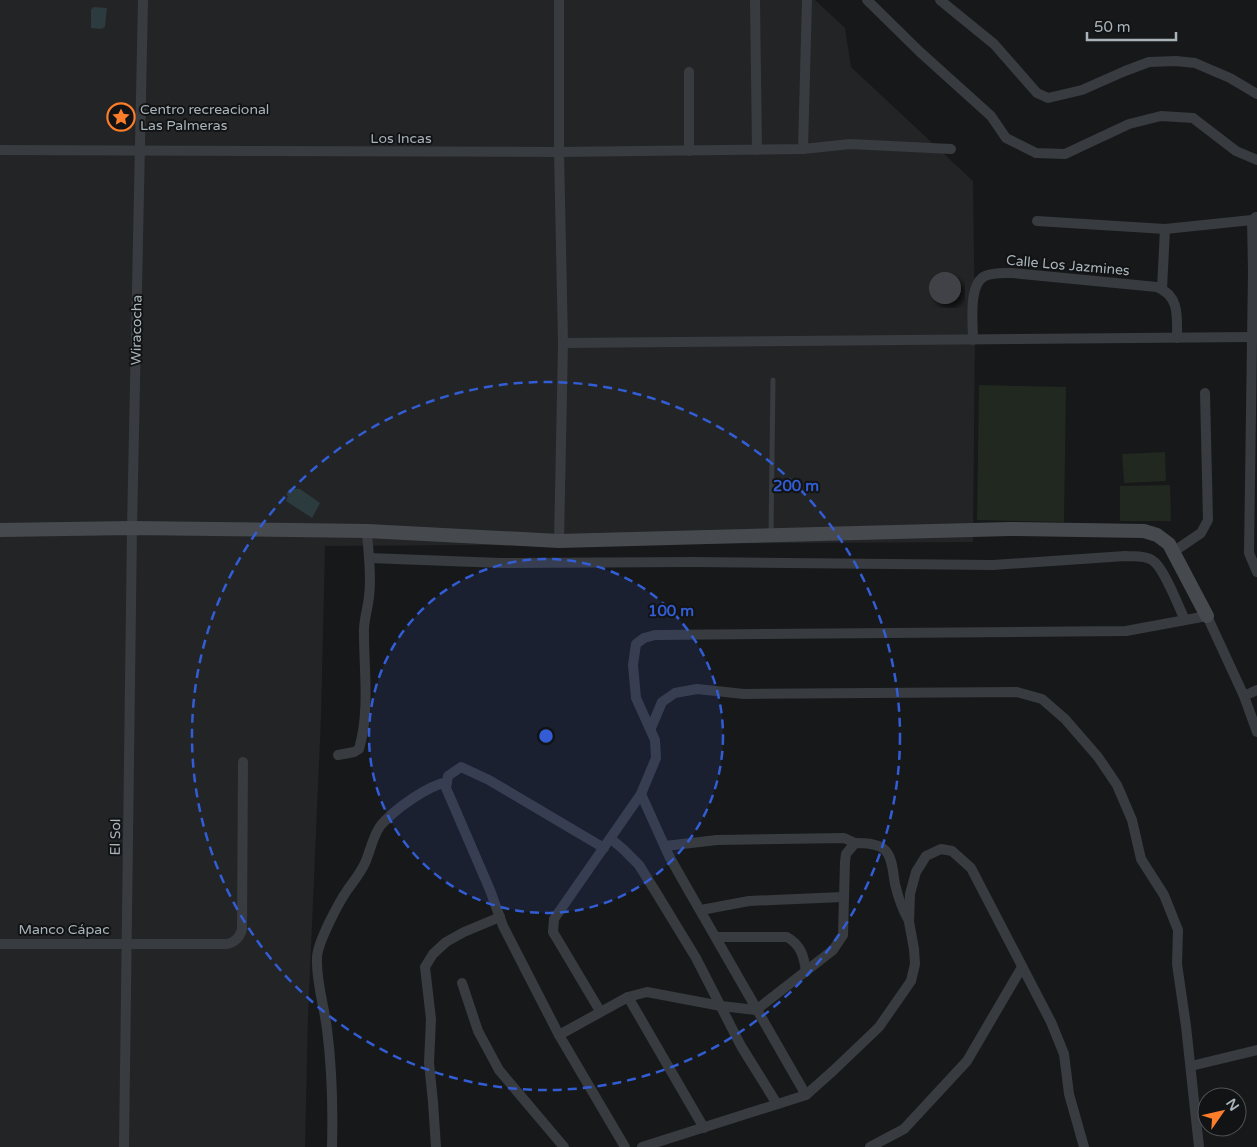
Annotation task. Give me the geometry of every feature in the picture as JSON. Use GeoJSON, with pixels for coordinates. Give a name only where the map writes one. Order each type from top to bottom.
{"type":"FeatureCollection","features":[{"type":"Feature","properties":{"kind":"street","name":"Wiracocha"},"geometry":{"type":"LineString","coordinates":[[132,528],[143,0]]}},
{"type":"Feature","properties":{"kind":"street"},"geometry":{"type":"LineString","coordinates":[[559,0],[558,152],[564,343],[559,541]]}},
{"type":"Feature","properties":{"kind":"street"},"geometry":{"type":"LineString","coordinates":[[755,0],[757,150]]}},
{"type":"Feature","properties":{"kind":"street"},"geometry":{"type":"LineString","coordinates":[[803,149],[808,0]]}},
{"type":"Feature","properties":{"kind":"street"},"geometry":{"type":"LineString","coordinates":[[867,0],[920,52],[991,116],[1006,138],[1036,153],[1065,154],[1129,124],[1161,116],[1193,118],[1236,151],[1257,160]]}},
{"type":"Feature","properties":{"kind":"street"},"geometry":{"type":"LineString","coordinates":[[940,0],[994,44],[1036,93],[1048,98],[1082,90],[1149,62],[1176,61],[1196,63],[1230,78],[1257,94]]}},
{"type":"Feature","properties":{"kind":"street"},"geometry":{"type":"LineString","coordinates":[[689,72],[689,151]]}},
{"type":"Feature","properties":{"kind":"street","name":"Los Incas"},"geometry":{"type":"LineString","coordinates":[[0,150],[558,152],[803,149],[850,144],[951,149]]}},
{"type":"Feature","properties":{"kind":"street"},"geometry":{"type":"LineString","coordinates":[[1037,221],[1165,229],[1254,218],[1249,553],[1257,572]]}},
{"type":"Feature","properties":{"kind":"street"},"geometry":{"type":"LineString","coordinates":[[1165,229],[1162,289],[1170,295],[1177,308],[1177,338]]}},
{"type":"Feature","properties":{"kind":"street","name":"Calle Los Jazmines"},"geometry":{"type":"LineString","coordinates":[[973,340],[974,295],[977,284],[984,277],[996,273],[1012,272],[1162,289]]}},
{"type":"Feature","properties":{"kind":"street"},"geometry":{"type":"LineString","coordinates":[[564,343],[1252,337]]}},
{"type":"Feature","properties":{"kind":"street"},"geometry":{"type":"LineString","coordinates":[[1173,552],[1201,533],[1208,520],[1205,393]]}},
{"type":"Feature","properties":{"kind":"street"},"geometry":{"type":"LineString","coordinates":[[0,530],[132,528],[367,531],[559,541],[1010,529],[1144,531],[1157,535],[1169,544],[1207,616],[1244,696],[1257,732]]}},
{"type":"Feature","properties":{"kind":"street","name":"El Sol"},"geometry":{"type":"LineString","coordinates":[[124,1147],[132,528]]}},
{"type":"Feature","properties":{"kind":"street"},"geometry":{"type":"LineString","coordinates":[[338,755],[354,752],[359,749],[363,736],[366,710],[363,633],[369,595],[367,531]]}},
{"type":"Feature","properties":{"kind":"street"},"geometry":{"type":"LineString","coordinates":[[369,558],[501,562],[993,565],[1125,556],[1145,557],[1160,567],[1185,620]]}},
{"type":"Feature","properties":{"kind":"street"},"geometry":{"type":"LineString","coordinates":[[600,1011],[553,932],[554,919],[641,794],[656,758],[655,740],[651,728],[636,698],[633,664],[636,644],[644,638],[655,635],[1126,631],[1207,616]]}},
{"type":"Feature","properties":{"kind":"street"},"geometry":{"type":"LineString","coordinates":[[651,728],[662,702],[675,693],[697,689],[744,694],[1017,692],[1042,699],[1065,719],[1098,757],[1117,786],[1132,820],[1141,859],[1164,895],[1178,930],[1177,964],[1191,1066],[1199,1147]]}},
{"type":"Feature","properties":{"kind":"street"},"geometry":{"type":"LineString","coordinates":[[1244,696],[1257,690]]}},
{"type":"Feature","properties":{"kind":"street","name":"Manco Cápac"},"geometry":{"type":"LineString","coordinates":[[0,944],[227,944],[234,942],[239,937],[242,929],[243,762]]}},
{"type":"Feature","properties":{"kind":"street"},"geometry":{"type":"LineString","coordinates":[[604,848],[490,780],[461,767],[448,776],[446,788],[500,917],[559,1035],[625,1147]]}},
{"type":"Feature","properties":{"kind":"street"},"geometry":{"type":"LineString","coordinates":[[332,1147],[333,1120],[327,1029],[318,979],[317,956],[320,942],[346,891],[364,865],[380,826],[397,810],[424,792],[437,784],[447,782]]}},
{"type":"Feature","properties":{"kind":"street"},"geometry":{"type":"LineString","coordinates":[[641,794],[664,846],[806,1095]]}},
{"type":"Feature","properties":{"kind":"street"},"geometry":{"type":"LineString","coordinates":[[664,846],[717,840],[844,838],[855,843],[878,846],[885,851],[890,859],[902,908],[909,922]]}},
{"type":"Feature","properties":{"kind":"street"},"geometry":{"type":"LineString","coordinates":[[610,839],[623,849],[639,866],[696,958],[741,1046],[777,1104]]}},
{"type":"Feature","properties":{"kind":"street"},"geometry":{"type":"LineString","coordinates":[[559,1035],[628,997],[647,992],[721,1006],[756,1010],[833,950],[843,935],[846,854],[855,843]]}},
{"type":"Feature","properties":{"kind":"street"},"geometry":{"type":"LineString","coordinates":[[642,1147],[806,1095],[879,1027],[911,981],[915,964],[909,922],[910,894],[916,872],[926,856],[941,849],[952,851],[971,868],[1051,1022],[1064,1054],[1069,1094],[1084,1147]]}},
{"type":"Feature","properties":{"kind":"street"},"geometry":{"type":"LineString","coordinates":[[701,910],[749,902],[844,897]]}},
{"type":"Feature","properties":{"kind":"street"},"geometry":{"type":"LineString","coordinates":[[436,1147],[434,1102],[429,1063],[431,1019],[425,967],[433,954],[446,942],[464,932],[500,917]]}},
{"type":"Feature","properties":{"kind":"street"},"geometry":{"type":"LineString","coordinates":[[716,937],[787,937],[796,942],[804,956],[806,972]]}},
{"type":"Feature","properties":{"kind":"street"},"geometry":{"type":"LineString","coordinates":[[870,1147],[904,1130],[967,1061],[1022,967]]}},
{"type":"Feature","properties":{"kind":"street"},"geometry":{"type":"LineString","coordinates":[[462,983],[478,1031],[500,1070],[564,1147]]}},
{"type":"Feature","properties":{"kind":"street"},"geometry":{"type":"LineString","coordinates":[[628,997],[704,1128]]}},
{"type":"Feature","properties":{"kind":"street"},"geometry":{"type":"LineString","coordinates":[[1191,1066],[1257,1050]]}},
{"type":"Feature","properties":{"kind":"lane"},"geometry":{"type":"LineString","coordinates":[[771,535],[773,380]]}},
{"type":"Feature","properties":{"kind":"shaded area"},"geometry":{"type":"Polygon","coordinates":[[[0,0],[815,0],[845,28],[851,67],[973,181],[975,330],[973,542],[325,546],[321,717],[308,1017],[305,1147],[0,1147],[0,0]]]}},
{"type":"Feature","properties":{"kind":"shaded area"},"geometry":{"type":"Polygon","coordinates":[[[93,7],[107,8],[105,27],[101,29],[91,28],[91,10],[93,7]]]}},
{"type":"Feature","properties":{"kind":"shaded area"},"geometry":{"type":"Polygon","coordinates":[[[979,385],[1066,387],[1064,522],[977,520],[979,385]]]}},
{"type":"Feature","properties":{"kind":"shaded area"},"geometry":{"type":"Polygon","coordinates":[[[1165,452],[1166,481],[1124,483],[1122,454],[1165,452]]]}},
{"type":"Feature","properties":{"kind":"shaded area"},"geometry":{"type":"Polygon","coordinates":[[[1170,485],[1171,521],[1120,521],[1120,486],[1170,485]]]}},
{"type":"Feature","properties":{"kind":"shaded area"},"geometry":{"type":"Polygon","coordinates":[[[289,489],[300,489],[320,503],[312,518],[286,501],[289,489]]]}},
{"type":"Feature","properties":{"kind":"building"},"geometry":{"type":"Polygon","coordinates":[[[945,272],[951,273],[956,277],[960,282],[960,294],[956,299],[951,303],[945,304],[939,303],[934,299],[930,294],[929,288],[930,282],[934,277],[939,273],[945,272]]]}},
{"type":"Feature","properties":{"kind":"place","name":"Centro recreacional Las Palmeras"},"geometry":{"type":"Point","coordinates":[121,117]}}]}
